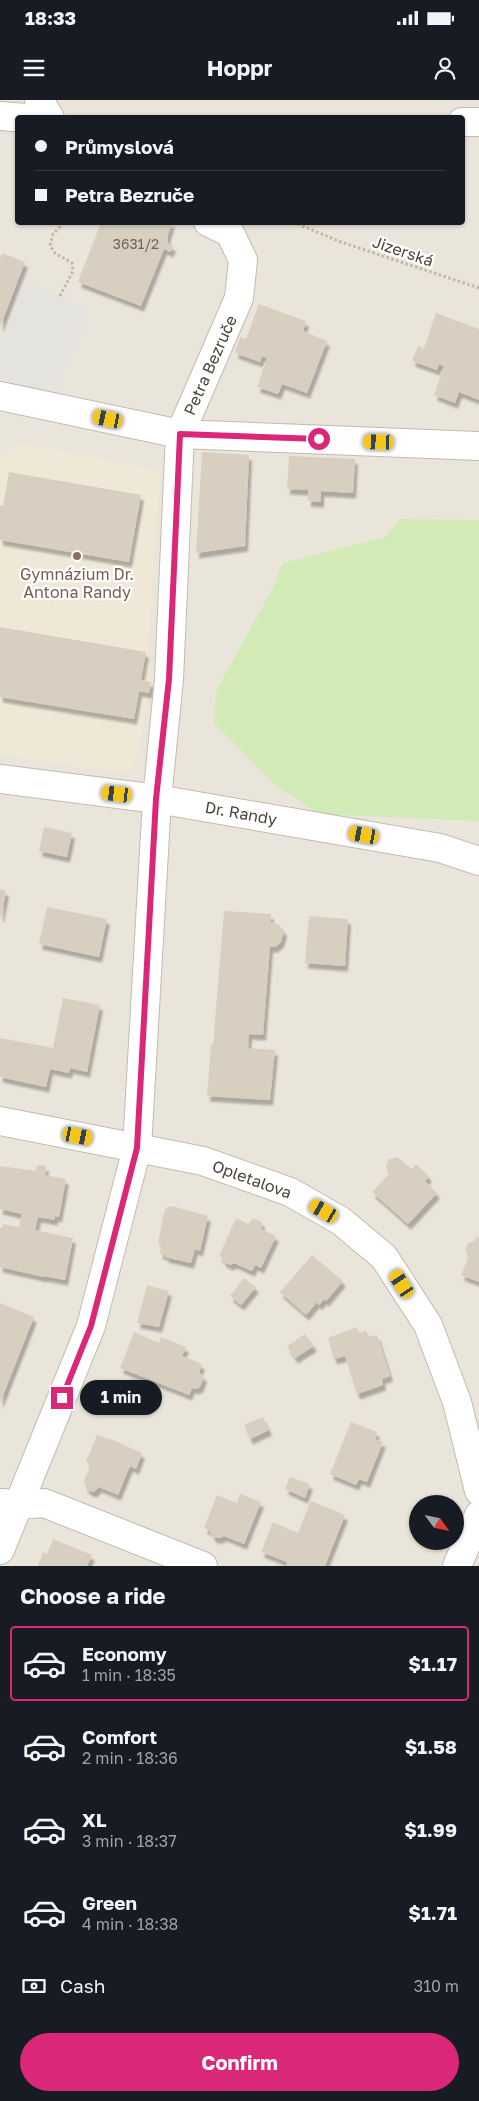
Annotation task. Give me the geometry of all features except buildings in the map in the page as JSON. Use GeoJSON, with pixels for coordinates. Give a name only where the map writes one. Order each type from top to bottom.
{"type":"FeatureCollection","features":[{"type":"Feature","properties":{"kind":"street"},"geometry":{"type":"LineString","coordinates":[[39,100],[48,115]]}},
{"type":"Feature","properties":{"kind":"street"},"geometry":{"type":"LineString","coordinates":[[0,116],[15,117]]}},
{"type":"Feature","properties":{"kind":"street"},"geometry":{"type":"LineString","coordinates":[[465,122],[479,122]]}},
{"type":"Feature","properties":{"kind":"street","name":"Petra Bezruče"},"geometry":{"type":"LineString","coordinates":[[0,1550],[9,1504],[91,1326],[137,1148],[156,799],[169,679],[180,434],[239,298],[244,260],[230,233],[214,225]]}},
{"type":"Feature","properties":{"kind":"street"},"geometry":{"type":"LineString","coordinates":[[13,394],[180,434],[479,446]]}},
{"type":"Feature","properties":{"kind":"street","name":"Dr. Randy"},"geometry":{"type":"LineString","coordinates":[[0,779],[156,799],[440,848],[479,861]]}},
{"type":"Feature","properties":{"kind":"street","name":"Opletalova"},"geometry":{"type":"LineString","coordinates":[[0,1121],[203,1161],[290,1192],[342,1221],[384,1257],[428,1325],[458,1402],[479,1491]]}},
{"type":"Feature","properties":{"kind":"street"},"geometry":{"type":"LineString","coordinates":[[9,1504],[44,1502],[203,1566]]}},
{"type":"Feature","properties":{"kind":"street"},"geometry":{"type":"LineString","coordinates":[[458,1566],[479,1515]]}},
{"type":"Feature","properties":{"kind":"path"},"geometry":{"type":"LineString","coordinates":[[60,296],[73,271],[72,263],[55,253],[50,246],[53,234],[62,225]]}},
{"type":"Feature","properties":{"kind":"path","name":"Jizerská"},"geometry":{"type":"LineString","coordinates":[[300,225],[341,242],[479,288]]}},
{"type":"Feature","properties":{"kind":"shaded area"},"geometry":{"type":"Polygon","coordinates":[[[0,100],[479,100],[479,1566],[0,1566],[0,100]]]}},
{"type":"Feature","properties":{"kind":"shaded area"},"geometry":{"type":"Polygon","coordinates":[[[26,281],[90,310],[55,396],[0,378],[0,344],[26,281]]]}},
{"type":"Feature","properties":{"kind":"shaded area","name":"Gymnázium Dr. Antona Randy"},"geometry":{"type":"Polygon","coordinates":[[[19,443],[160,471],[148,642],[152,681],[134,764],[130,770],[119,773],[0,754],[0,459],[19,443]]]}},
{"type":"Feature","properties":{"kind":"green space"},"geometry":{"type":"Polygon","coordinates":[[[400,519],[479,520],[479,821],[320,814],[278,787],[214,724],[216,691],[273,588],[283,563],[385,537],[400,519]]]}},
{"type":"Feature","properties":{"kind":"place","name":"Gymnázium Dr. Antona Randy"},"geometry":{"type":"Point","coordinates":[77,556]}},
{"type":"Feature","properties":{"kind":"route"},"geometry":{"type":"LineString","coordinates":[[62,1398],[91,1326],[137,1148],[156,799],[169,679],[180,434],[319,439]]}}]}
